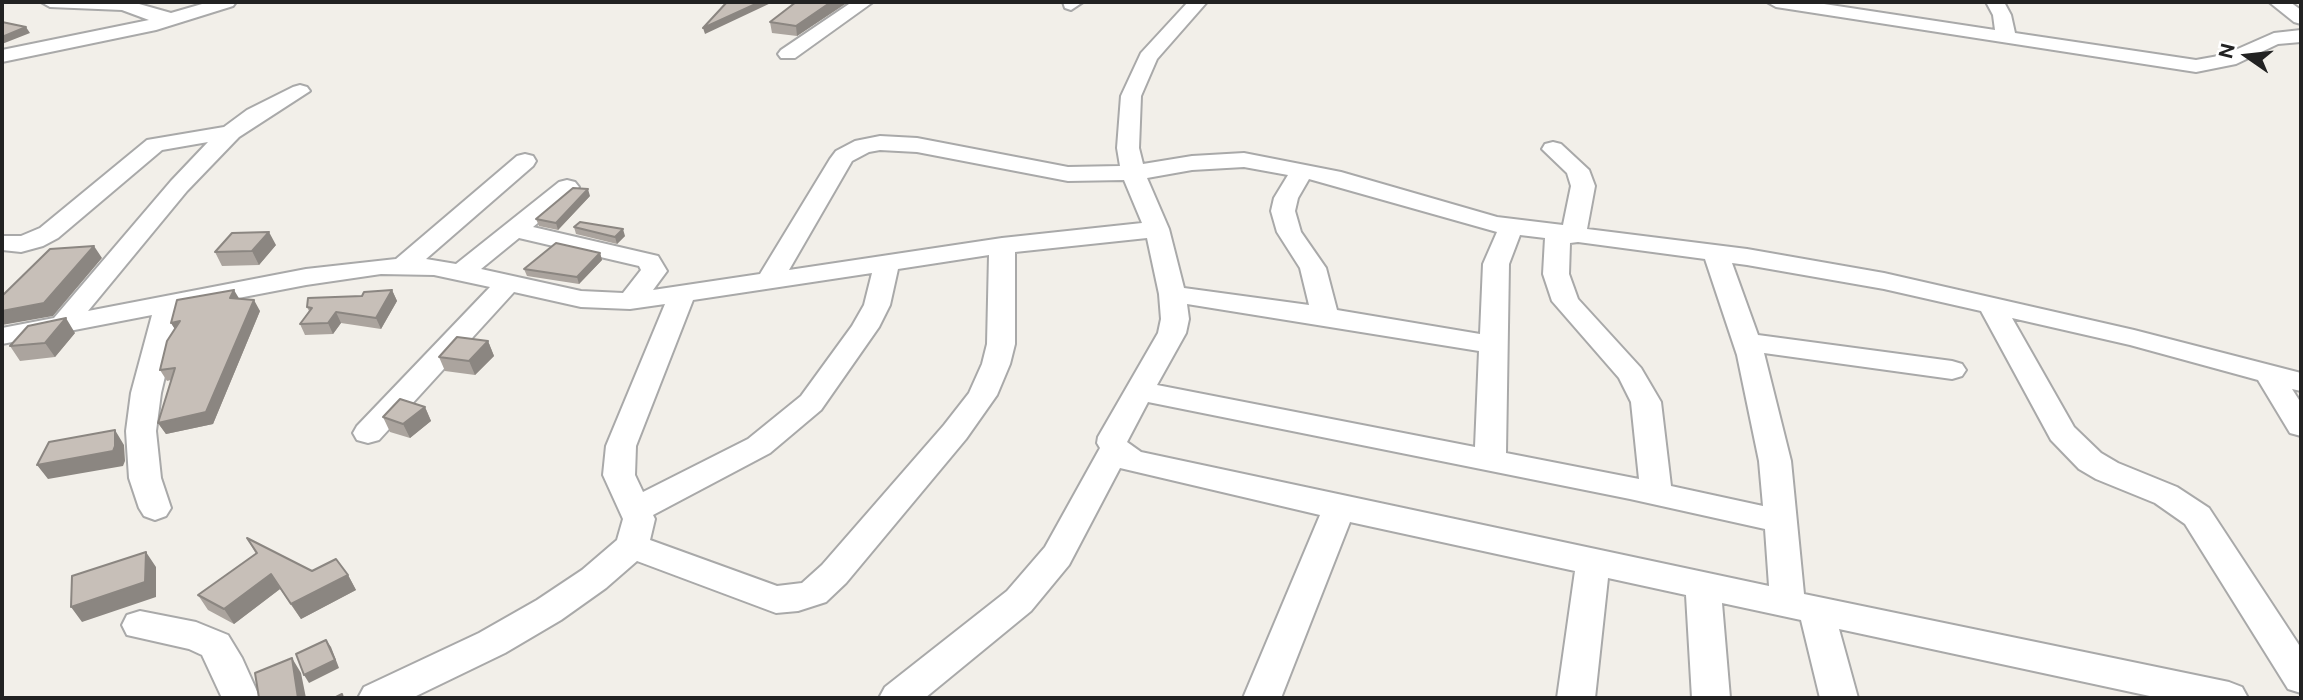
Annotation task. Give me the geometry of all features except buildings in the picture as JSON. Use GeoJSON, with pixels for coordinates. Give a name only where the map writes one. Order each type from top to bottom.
{"type":"FeatureCollection","features":[{"type":"Feature","properties":{"kind":"street"},"geometry":{"type":"LineString","coordinates":[[50,2],[124,5],[155,16],[174,19]]}},
{"type":"Feature","properties":{"kind":"street"},"geometry":{"type":"LineString","coordinates":[[2,56],[174,19],[227,2]]}},
{"type":"Feature","properties":{"kind":"street"},"geometry":{"type":"LineString","coordinates":[[788,54],[864,2]]}},
{"type":"Feature","properties":{"kind":"street"},"geometry":{"type":"LineString","coordinates":[[898,698],[1020,601],[1042,576],[1057,556],[1115,449],[1113,437],[1172,333],[1175,319],[1172,294],[1157,229],[1133,173],[1128,148],[1128,120],[1131,96],[1139,75],[1167,35],[1198,2]]}},
{"type":"Feature","properties":{"kind":"street"},"geometry":{"type":"LineString","coordinates":[[1776,2],[2196,66],[2229,60],[2274,39],[2301,36]]}},
{"type":"Feature","properties":{"kind":"street"},"geometry":{"type":"LineString","coordinates":[[1995,2],[2002,15],[2006,37]]}},
{"type":"Feature","properties":{"kind":"street"},"geometry":{"type":"LineString","coordinates":[[2278,2],[2301,18]]}},
{"type":"Feature","properties":{"kind":"street"},"geometry":{"type":"LineString","coordinates":[[63,324],[179,186],[231,132],[255,115],[300,91]]}},
{"type":"Feature","properties":{"kind":"street"},"geometry":{"type":"LineString","coordinates":[[2,243],[21,244],[49,233],[155,145],[231,132]]}},
{"type":"Feature","properties":{"kind":"street"},"geometry":{"type":"LineString","coordinates":[[769,281],[838,164],[844,156],[863,146],[880,143],[917,145],[1068,173],[1133,173],[1216,161],[1244,160],[1303,170],[1472,219],[1511,227],[1716,253],[1884,281],[2134,338],[2301,383]]}},
{"type":"Feature","properties":{"kind":"street"},"geometry":{"type":"LineString","coordinates":[[1553,149],[1577,170],[1583,186],[1565,235],[1556,274],[1565,301],[1631,374],[1646,402],[1656,494]]}},
{"type":"Feature","properties":{"kind":"street"},"geometry":{"type":"LineString","coordinates":[[404,265],[525,162]]}},
{"type":"Feature","properties":{"kind":"street"},"geometry":{"type":"LineString","coordinates":[[1303,170],[1286,198],[1283,211],[1289,232],[1313,268],[1325,316]]}},
{"type":"Feature","properties":{"kind":"street"},"geometry":{"type":"LineString","coordinates":[[461,273],[567,187]]}},
{"type":"Feature","properties":{"kind":"street"},"geometry":{"type":"LineString","coordinates":[[1490,461],[1496,264],[1511,227]]}},
{"type":"Feature","properties":{"kind":"street"},"geometry":{"type":"LineString","coordinates":[[2,336],[306,277],[404,265],[461,273],[581,299],[630,301],[1002,246],[1157,229]]}},
{"type":"Feature","properties":{"kind":"street"},"geometry":{"type":"LineString","coordinates":[[514,230],[649,261],[654,271],[630,301]]}},
{"type":"Feature","properties":{"kind":"street"},"geometry":{"type":"LineString","coordinates":[[632,546],[776,600],[814,593],[928,464],[982,396],[996,364],[1001,344],[1002,246]]}},
{"type":"Feature","properties":{"kind":"street"},"geometry":{"type":"LineString","coordinates":[[1716,253],[1747,342],[1773,451],[1780,521],[1802,608],[1839,698]]}},
{"type":"Feature","properties":{"kind":"street"},"geometry":{"type":"LineString","coordinates":[[635,510],[759,446],[811,403],[877,305],[887,262]]}},
{"type":"Feature","properties":{"kind":"street"},"geometry":{"type":"LineString","coordinates":[[368,433],[508,283]]}},
{"type":"Feature","properties":{"kind":"street"},"geometry":{"type":"LineString","coordinates":[[377,698],[492,643],[594,579],[632,546],[639,519],[619,475],[621,446],[682,294]]}},
{"type":"Feature","properties":{"kind":"street"},"geometry":{"type":"LineString","coordinates":[[1172,294],[1325,316],[1495,345]]}},
{"type":"Feature","properties":{"kind":"street"},"geometry":{"type":"LineString","coordinates":[[155,508],[145,478],[141,431],[146,393],[169,303]]}},
{"type":"Feature","properties":{"kind":"street"},"geometry":{"type":"LineString","coordinates":[[1990,305],[2062,433],[2090,461],[2166,495],[2197,516],[2301,678]]}},
{"type":"Feature","properties":{"kind":"street"},"geometry":{"type":"LineString","coordinates":[[1747,342],[1952,370]]}},
{"type":"Feature","properties":{"kind":"street"},"geometry":{"type":"LineString","coordinates":[[2268,373],[2301,426]]}},
{"type":"Feature","properties":{"kind":"street"},"geometry":{"type":"LineString","coordinates":[[1139,391],[1780,521]]}},
{"type":"Feature","properties":{"kind":"street"},"geometry":{"type":"LineString","coordinates":[[1115,449],[1132,461],[1339,508],[2176,692],[2229,698]]}},
{"type":"Feature","properties":{"kind":"street"},"geometry":{"type":"LineString","coordinates":[[1262,698],[1339,508]]}},
{"type":"Feature","properties":{"kind":"street"},"geometry":{"type":"LineString","coordinates":[[1576,698],[1594,563]]}},
{"type":"Feature","properties":{"kind":"street"},"geometry":{"type":"LineString","coordinates":[[1703,586],[1711,698]]}},
{"type":"Feature","properties":{"kind":"street"},"geometry":{"type":"LineString","coordinates":[[140,625],[196,636],[215,645],[224,658],[241,698]]}}]}
